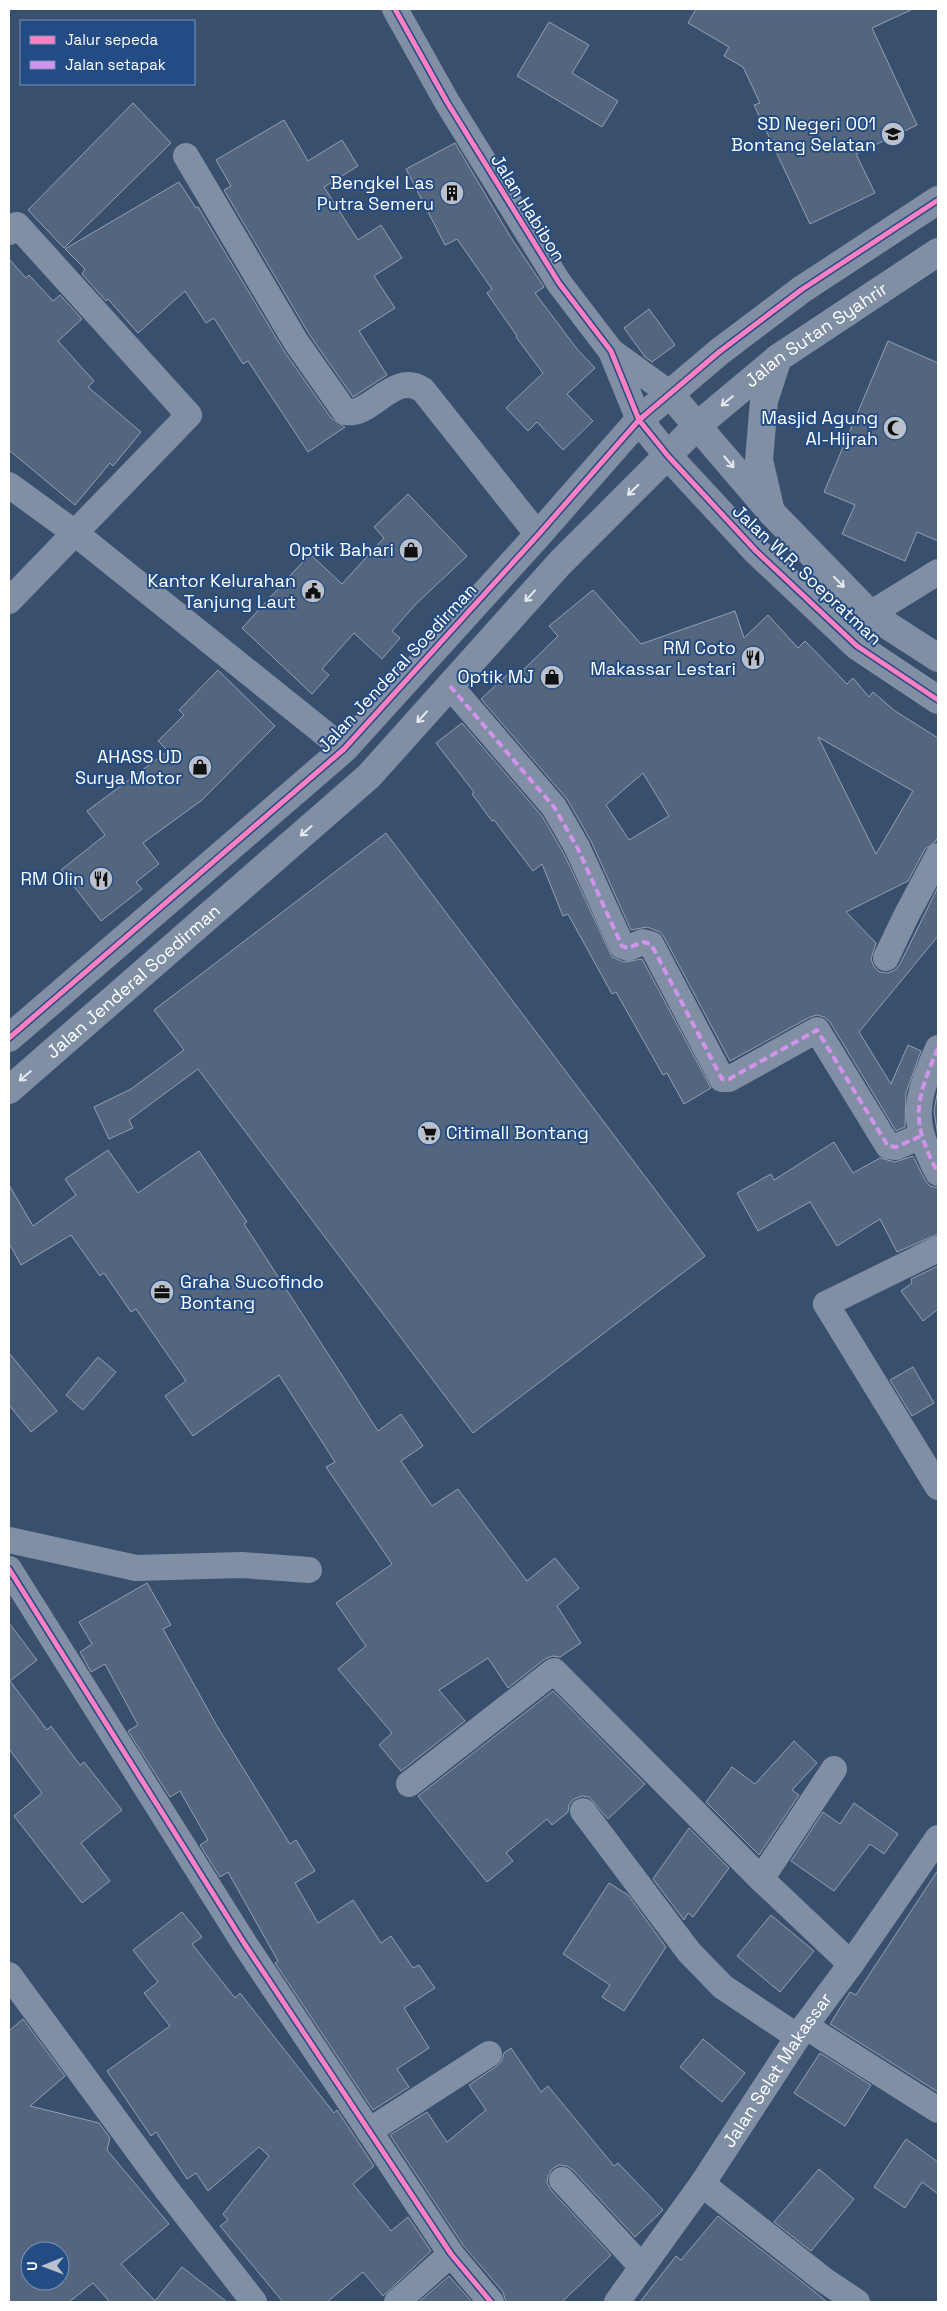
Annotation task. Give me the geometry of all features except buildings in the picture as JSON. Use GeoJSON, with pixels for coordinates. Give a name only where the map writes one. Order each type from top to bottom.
{"type":"FeatureCollection","features":[{"type":"Feature","properties":{"kind":"street","name":"Jalan Habibon"},"geometry":{"type":"LineString","coordinates":[[395,9],[447,102],[559,283],[611,351],[639,420]]}},
{"type":"Feature","properties":{"kind":"street"},"geometry":{"type":"LineString","coordinates":[[186,156],[296,342],[343,409],[346,412],[355,412],[401,386],[416,385],[423,390],[538,535]]}},
{"type":"Feature","properties":{"kind":"street"},"geometry":{"type":"LineString","coordinates":[[670,393],[801,290],[938,200]]}},
{"type":"Feature","properties":{"kind":"street"},"geometry":{"type":"LineString","coordinates":[[9,232],[17,225],[189,415],[9,601]]}},
{"type":"Feature","properties":{"kind":"street","name":"Jalan Sutan Syahrir"},"geometry":{"type":"LineString","coordinates":[[698,425],[778,358],[938,252]]}},
{"type":"Feature","properties":{"kind":"street","name":"Jalan Habibon"},"geometry":{"type":"LineString","coordinates":[[611,351],[670,393]]}},
{"type":"Feature","properties":{"kind":"street"},"geometry":{"type":"LineString","coordinates":[[771,512],[759,460],[764,401],[778,358]]}},
{"type":"Feature","properties":{"kind":"street","name":"Jalan Jenderal Soedirman"},"geometry":{"type":"LineString","coordinates":[[9,1038],[344,750],[639,420],[670,393]]}},
{"type":"Feature","properties":{"kind":"street","name":"Jalan W.R. Soepratman"},"geometry":{"type":"LineString","coordinates":[[670,393],[771,512],[870,614],[938,658]]}},
{"type":"Feature","properties":{"kind":"street","name":"Jalan W.R. Soepratman"},"geometry":{"type":"LineString","coordinates":[[639,420],[668,456],[756,551],[856,646],[938,700]]}},
{"type":"Feature","properties":{"kind":"street","name":"Jalan Jenderal Soedirman"},"geometry":{"type":"LineString","coordinates":[[9,1090],[369,776],[563,560],[698,425]]}},
{"type":"Feature","properties":{"kind":"street"},"geometry":{"type":"LineString","coordinates":[[9,485],[75,533],[344,750]]}},
{"type":"Feature","properties":{"kind":"street"},"geometry":{"type":"LineString","coordinates":[[870,614],[938,572]]}},
{"type":"Feature","properties":{"kind":"street"},"geometry":{"type":"LineString","coordinates":[[450,686],[554,807],[585,862],[622,946],[628,948],[643,942],[651,944],[722,1079],[729,1079],[816,1030],[888,1146],[896,1147],[921,1136]]}},
{"type":"Feature","properties":{"kind":"street"},"geometry":{"type":"LineString","coordinates":[[886,958],[938,856]]}},
{"type":"Feature","properties":{"kind":"street"},"geometry":{"type":"LineString","coordinates":[[936,1058],[919,1103],[921,1136],[938,1173]]}},
{"type":"Feature","properties":{"kind":"street"},"geometry":{"type":"LineString","coordinates":[[938,1249],[826,1304],[938,1487]]}},
{"type":"Feature","properties":{"kind":"street"},"geometry":{"type":"LineString","coordinates":[[9,1540],[136,1568],[242,1565],[309,1570]]}},
{"type":"Feature","properties":{"kind":"street"},"geometry":{"type":"LineString","coordinates":[[9,1569],[244,1943],[450,2254],[491,2302]]}},
{"type":"Feature","properties":{"kind":"street"},"geometry":{"type":"LineString","coordinates":[[409,1784],[554,1671],[760,1879],[851,1964]]}},
{"type":"Feature","properties":{"kind":"street"},"geometry":{"type":"LineString","coordinates":[[760,1879],[834,1769]]}},
{"type":"Feature","properties":{"kind":"street"},"geometry":{"type":"LineString","coordinates":[[583,1811],[689,1952],[723,1987],[938,2110]]}},
{"type":"Feature","properties":{"kind":"street","name":"Jalan Selat Makassar"},"geometry":{"type":"LineString","coordinates":[[617,2302],[702,2184],[801,2031],[851,1964],[938,1838]]}},
{"type":"Feature","properties":{"kind":"street"},"geometry":{"type":"LineString","coordinates":[[9,1974],[167,2190],[254,2302]]}},
{"type":"Feature","properties":{"kind":"street"},"geometry":{"type":"LineString","coordinates":[[369,2131],[490,2054]]}},
{"type":"Feature","properties":{"kind":"street"},"geometry":{"type":"LineString","coordinates":[[562,2180],[642,2267]]}},
{"type":"Feature","properties":{"kind":"street"},"geometry":{"type":"LineString","coordinates":[[702,2184],[824,2280],[857,2302]]}},
{"type":"Feature","properties":{"kind":"street"},"geometry":{"type":"LineString","coordinates":[[397,2302],[450,2254]]}},
{"type":"Feature","properties":{"kind":"marked path"},"geometry":{"type":"LineString","coordinates":[[450,686],[554,807],[577,847],[622,946],[628,948],[643,942],[651,944],[722,1079],[729,1079],[817,1030],[888,1146],[896,1147],[921,1136]]}},
{"type":"Feature","properties":{"kind":"marked path"},"geometry":{"type":"LineString","coordinates":[[938,1048],[924,1083],[919,1111],[923,1139],[938,1173]]}},
{"type":"Feature","properties":{"kind":"cycle path"},"geometry":{"type":"LineString","coordinates":[[395,9],[447,102],[559,283],[611,351],[639,420],[668,456],[756,551],[857,646],[938,700]]}},
{"type":"Feature","properties":{"kind":"cycle path"},"geometry":{"type":"LineString","coordinates":[[9,1038],[344,749],[538,535],[639,420],[719,352],[801,290],[938,200]]}},
{"type":"Feature","properties":{"kind":"cycle path"},"geometry":{"type":"LineString","coordinates":[[9,1569],[244,1943],[451,2254],[491,2302]]}},
{"type":"Feature","properties":{"kind":"place","name":"SD Negeri 001 Bontang Selatan"},"geometry":{"type":"Point","coordinates":[893,134]}},
{"type":"Feature","properties":{"kind":"place","name":"Bengkel Las Putra Semeru"},"geometry":{"type":"Point","coordinates":[452,193]}},
{"type":"Feature","properties":{"kind":"place","name":"Masjid Agung Al-Hijrah"},"geometry":{"type":"Point","coordinates":[895,428]}},
{"type":"Feature","properties":{"kind":"place","name":"Optik Bahari"},"geometry":{"type":"Point","coordinates":[411,550]}},
{"type":"Feature","properties":{"kind":"place","name":"Kantor Kelurahan Tanjung Laut"},"geometry":{"type":"Point","coordinates":[313,591]}},
{"type":"Feature","properties":{"kind":"place","name":"RM Coto Makassar Lestari"},"geometry":{"type":"Point","coordinates":[753,658]}},
{"type":"Feature","properties":{"kind":"place","name":"Optik MJ"},"geometry":{"type":"Point","coordinates":[552,677]}},
{"type":"Feature","properties":{"kind":"place","name":"AHASS UD Surya Motor"},"geometry":{"type":"Point","coordinates":[200,767]}},
{"type":"Feature","properties":{"kind":"place","name":"RM Olin"},"geometry":{"type":"Point","coordinates":[101,879]}},
{"type":"Feature","properties":{"kind":"place","name":"Citimall Bontang"},"geometry":{"type":"Point","coordinates":[429,1133]}},
{"type":"Feature","properties":{"kind":"place","name":"Graha Sucofindo Bontang"},"geometry":{"type":"Point","coordinates":[162,1292]}}]}
